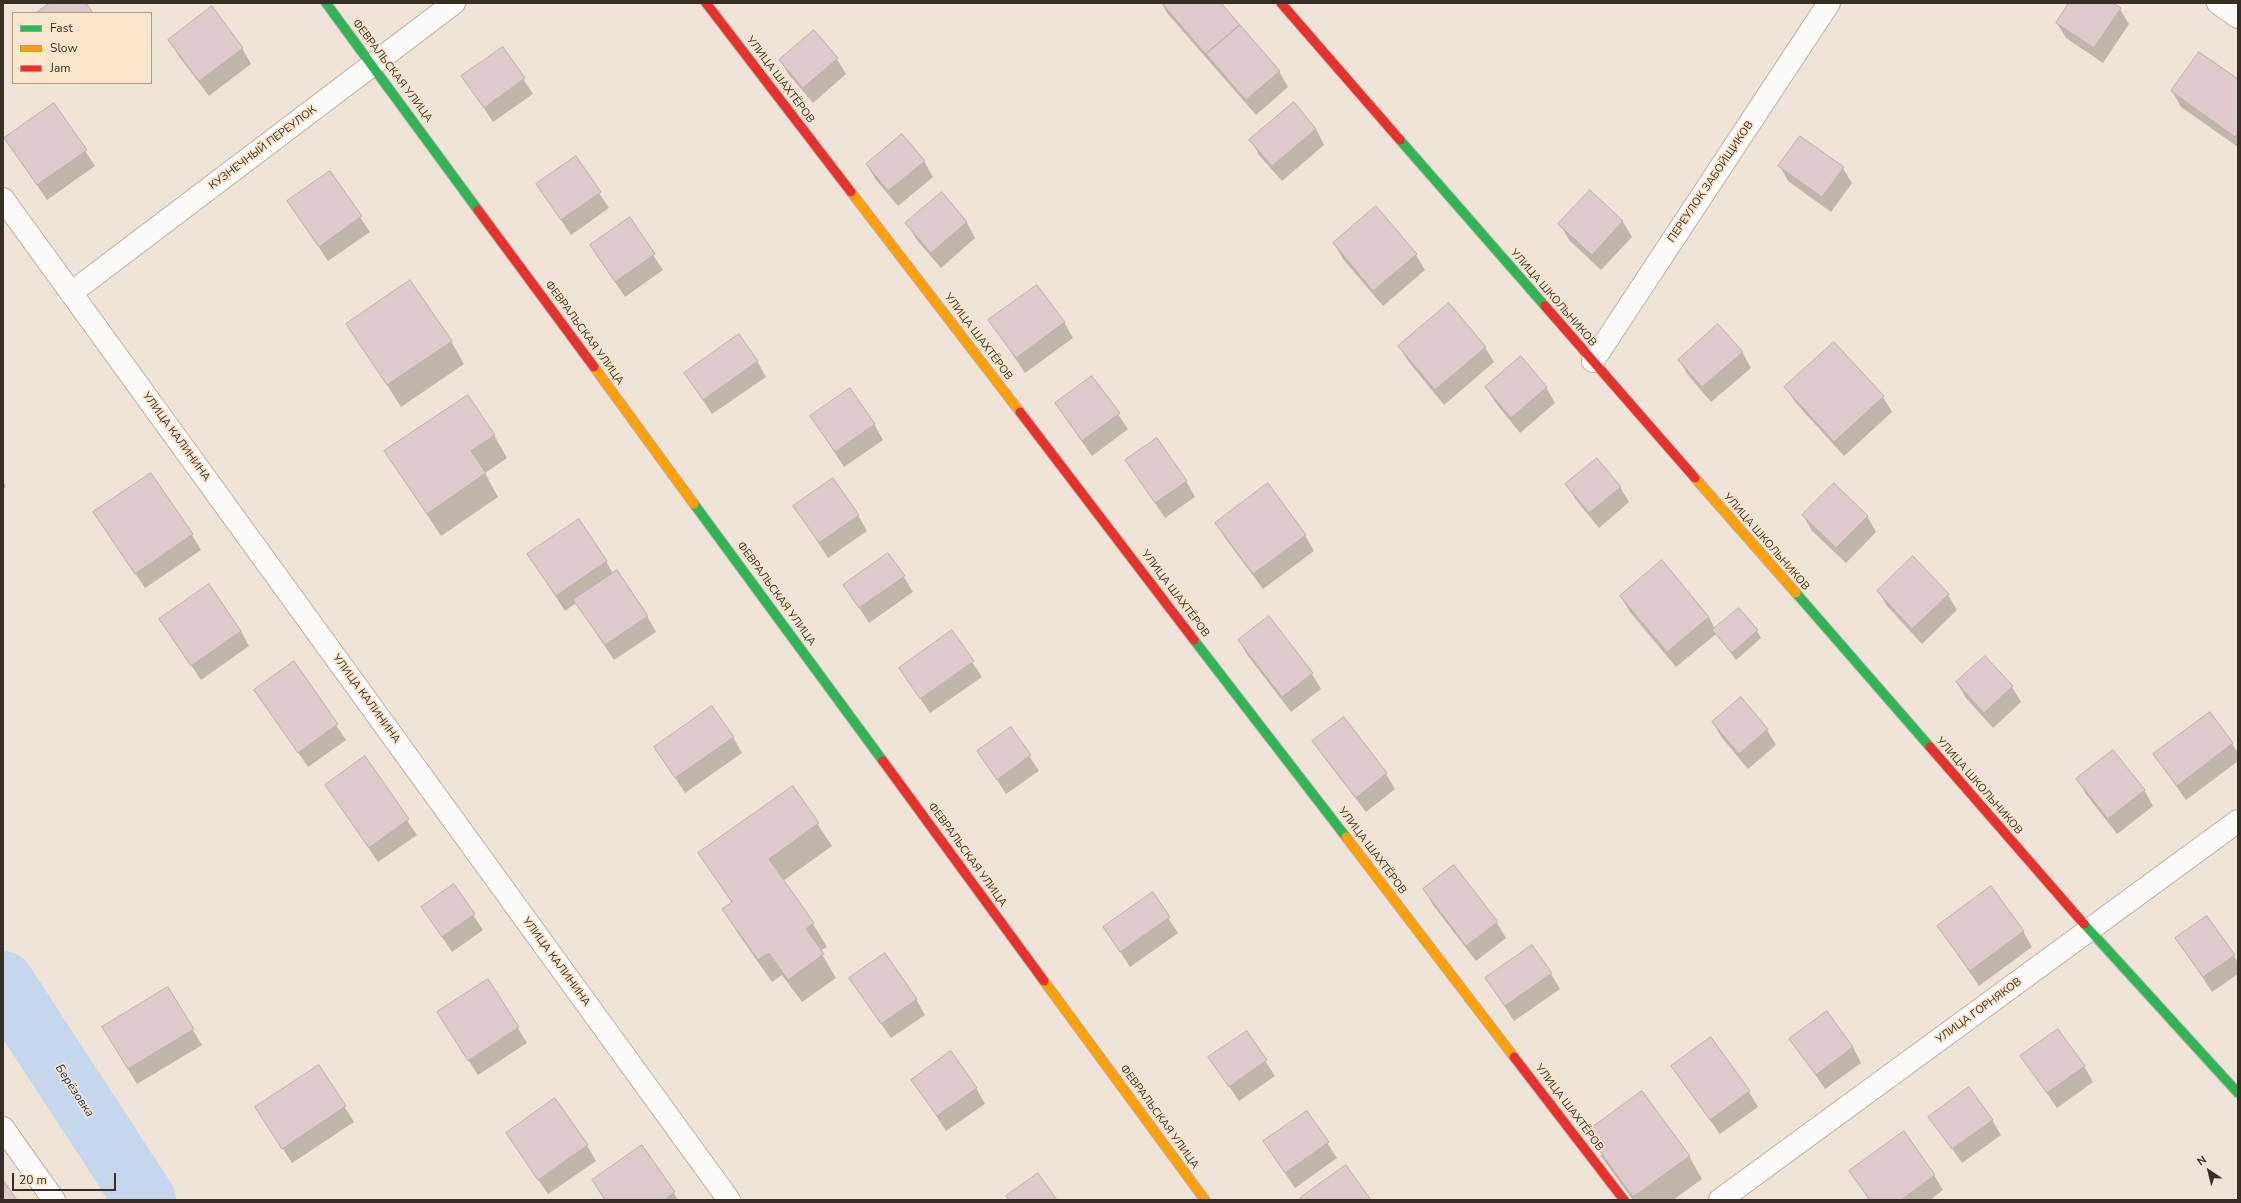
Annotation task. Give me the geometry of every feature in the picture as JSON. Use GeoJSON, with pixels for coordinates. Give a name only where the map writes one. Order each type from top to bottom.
{"type":"FeatureCollection","features":[{"type":"Feature","properties":{"kind":"street","name":"ФЕВРАЛЬСКАЯ УЛИЦА"},"geometry":{"type":"LineString","coordinates":[[326,3],[374,65],[1205,1200]]}},
{"type":"Feature","properties":{"kind":"street","name":"КУЗНЕЧНЫЙ ПЕРЕУЛОК"},"geometry":{"type":"LineString","coordinates":[[71,293],[454,3]]}},
{"type":"Feature","properties":{"kind":"street","name":"УЛИЦА ШАХТЁРОВ"},"geometry":{"type":"LineString","coordinates":[[706,3],[1624,1200]]}},
{"type":"Feature","properties":{"kind":"street","name":"УЛИЦА ШКОЛЬНИКОВ"},"geometry":{"type":"LineString","coordinates":[[1281,3],[2089,930],[2238,1093]]}},
{"type":"Feature","properties":{"kind":"street","name":"ПЕРЕУЛОК ЗАБОЙЩИКОВ"},"geometry":{"type":"LineString","coordinates":[[1592,361],[1829,3]]}},
{"type":"Feature","properties":{"kind":"street"},"geometry":{"type":"LineString","coordinates":[[2218,3],[2238,17]]}},
{"type":"Feature","properties":{"kind":"street","name":"УЛИЦА КАЛИНИНА"},"geometry":{"type":"LineString","coordinates":[[3,199],[729,1200]]}},
{"type":"Feature","properties":{"kind":"street","name":"УЛИЦА ГОРНЯКОВ"},"geometry":{"type":"LineString","coordinates":[[1720,1200],[2238,822]]}},
{"type":"Feature","properties":{"kind":"street"},"geometry":{"type":"LineString","coordinates":[[3,1128],[54,1200]]}},
{"type":"Feature","properties":{"kind":"building"},"geometry":{"type":"Polygon","coordinates":[[[50,3],[86,3],[92,12],[37,12],[50,3]]]}},
{"type":"Feature","properties":{"kind":"building"},"geometry":{"type":"Polygon","coordinates":[[[1162,3],[1221,3],[1240,25],[1206,54],[1162,3]]]}},
{"type":"Feature","properties":{"kind":"building"},"geometry":{"type":"Polygon","coordinates":[[[2069,3],[2113,3],[2121,8],[2094,48],[2056,23],[2069,3]]]}},
{"type":"Feature","properties":{"kind":"building"},"geometry":{"type":"Polygon","coordinates":[[[212,6],[243,48],[199,81],[168,40],[212,6]]]}},
{"type":"Feature","properties":{"kind":"building"},"geometry":{"type":"Polygon","coordinates":[[[1240,25],[1280,71],[1246,100],[1206,54],[1240,25]]]}},
{"type":"Feature","properties":{"kind":"building"},"geometry":{"type":"Polygon","coordinates":[[[814,30],[838,58],[803,88],[779,60],[814,30]]]}},
{"type":"Feature","properties":{"kind":"building"},"geometry":{"type":"Polygon","coordinates":[[[503,47],[525,78],[484,108],[461,76],[503,47]]]}},
{"type":"Feature","properties":{"kind":"building"},"geometry":{"type":"Polygon","coordinates":[[[2199,52],[2238,79],[2238,133],[2235,137],[2171,91],[2199,52]]]}},
{"type":"Feature","properties":{"kind":"building"},"geometry":{"type":"Polygon","coordinates":[[[1294,102],[1316,129],[1272,166],[1249,140],[1294,102]]]}},
{"type":"Feature","properties":{"kind":"building"},"geometry":{"type":"Polygon","coordinates":[[[54,103],[87,150],[37,185],[4,138],[54,103]]]}},
{"type":"Feature","properties":{"kind":"building"},"geometry":{"type":"Polygon","coordinates":[[[902,134],[925,161],[888,191],[866,164],[902,134]]]}},
{"type":"Feature","properties":{"kind":"building"},"geometry":{"type":"Polygon","coordinates":[[[1800,136],[1844,167],[1822,197],[1778,166],[1800,136]]]}},
{"type":"Feature","properties":{"kind":"building"},"geometry":{"type":"Polygon","coordinates":[[[576,156],[601,192],[561,220],[536,184],[576,156]]]}},
{"type":"Feature","properties":{"kind":"building"},"geometry":{"type":"Polygon","coordinates":[[[330,171],[362,216],[319,247],[287,201],[330,171]]]}},
{"type":"Feature","properties":{"kind":"building"},"geometry":{"type":"Polygon","coordinates":[[[1590,190],[1623,221],[1592,255],[1558,224],[1590,190]]]}},
{"type":"Feature","properties":{"kind":"building"},"geometry":{"type":"Polygon","coordinates":[[[942,192],[967,222],[931,253],[905,223],[942,192]]]}},
{"type":"Feature","properties":{"kind":"building"},"geometry":{"type":"Polygon","coordinates":[[[1376,206],[1417,254],[1373,291],[1333,243],[1376,206]]]}},
{"type":"Feature","properties":{"kind":"building"},"geometry":{"type":"Polygon","coordinates":[[[630,217],[655,254],[615,282],[590,245],[630,217]]]}},
{"type":"Feature","properties":{"kind":"building"},"geometry":{"type":"Polygon","coordinates":[[[410,280],[452,341],[387,385],[346,324],[410,280]]]}},
{"type":"Feature","properties":{"kind":"building"},"geometry":{"type":"Polygon","coordinates":[[[1037,285],[1065,322],[1016,358],[988,320],[1037,285]]]}},
{"type":"Feature","properties":{"kind":"building"},"geometry":{"type":"Polygon","coordinates":[[[1449,303],[1486,347],[1435,390],[1398,346],[1449,303]]]}},
{"type":"Feature","properties":{"kind":"building"},"geometry":{"type":"Polygon","coordinates":[[[1718,324],[1743,352],[1702,387],[1678,360],[1718,324]]]}},
{"type":"Feature","properties":{"kind":"building"},"geometry":{"type":"Polygon","coordinates":[[[739,334],[758,361],[703,400],[684,373],[739,334]]]}},
{"type":"Feature","properties":{"kind":"building"},"geometry":{"type":"Polygon","coordinates":[[[1834,342],[1884,396],[1834,442],[1784,387],[1834,342]]]}},
{"type":"Feature","properties":{"kind":"building"},"geometry":{"type":"Polygon","coordinates":[[[1521,356],[1547,387],[1511,418],[1485,387],[1521,356]]]}},
{"type":"Feature","properties":{"kind":"building"},"geometry":{"type":"Polygon","coordinates":[[[1092,376],[1120,413],[1082,441],[1055,403],[1092,376]]]}},
{"type":"Feature","properties":{"kind":"building"},"geometry":{"type":"Polygon","coordinates":[[[850,388],[875,424],[835,452],[810,416],[850,388]]]}},
{"type":"Feature","properties":{"kind":"building"},"geometry":{"type":"Polygon","coordinates":[[[468,395],[495,435],[471,451],[486,473],[427,514],[384,451],[468,395]]]}},
{"type":"Feature","properties":{"kind":"building"},"geometry":{"type":"Polygon","coordinates":[[[1157,438],[1187,481],[1155,503],[1125,460],[1157,438]]]}},
{"type":"Feature","properties":{"kind":"building"},"geometry":{"type":"Polygon","coordinates":[[[1597,458],[1621,487],[1589,513],[1565,484],[1597,458]]]}},
{"type":"Feature","properties":{"kind":"building"},"geometry":{"type":"Polygon","coordinates":[[[151,473],[193,534],[135,574],[93,512],[151,473]]]}},
{"type":"Feature","properties":{"kind":"building"},"geometry":{"type":"Polygon","coordinates":[[[833,478],[859,515],[819,543],[793,506],[833,478]]]}},
{"type":"Feature","properties":{"kind":"building"},"geometry":{"type":"Polygon","coordinates":[[[1268,483],[1306,535],[1253,574],[1215,523],[1268,483]]]}},
{"type":"Feature","properties":{"kind":"building"},"geometry":{"type":"Polygon","coordinates":[[[1834,483],[1868,516],[1836,548],[1802,515],[1834,483]]]}},
{"type":"Feature","properties":{"kind":"building"},"geometry":{"type":"Polygon","coordinates":[[[579,519],[607,561],[556,596],[527,554],[579,519]]]}},
{"type":"Feature","properties":{"kind":"building"},"geometry":{"type":"Polygon","coordinates":[[[888,553],[905,576],[859,608],[843,585],[888,553]]]}},
{"type":"Feature","properties":{"kind":"building"},"geometry":{"type":"Polygon","coordinates":[[[1913,556],[1949,594],[1912,629],[1877,591],[1913,556]]]}},
{"type":"Feature","properties":{"kind":"building"},"geometry":{"type":"Polygon","coordinates":[[[1662,560],[1709,617],[1667,652],[1620,596],[1662,560]]]}},
{"type":"Feature","properties":{"kind":"building"},"geometry":{"type":"Polygon","coordinates":[[[617,570],[648,616],[605,645],[573,600],[617,570]]]}},
{"type":"Feature","properties":{"kind":"building"},"geometry":{"type":"Polygon","coordinates":[[[209,584],[241,631],[191,666],[159,619],[209,584]]]}},
{"type":"Feature","properties":{"kind":"building"},"geometry":{"type":"Polygon","coordinates":[[[1739,608],[1758,630],[1732,653],[1712,630],[1739,608]]]}},
{"type":"Feature","properties":{"kind":"building"},"geometry":{"type":"Polygon","coordinates":[[[1269,616],[1313,673],[1282,697],[1238,640],[1269,616]]]}},
{"type":"Feature","properties":{"kind":"building"},"geometry":{"type":"Polygon","coordinates":[[[952,630],[974,661],[920,699],[899,668],[952,630]]]}},
{"type":"Feature","properties":{"kind":"building"},"geometry":{"type":"Polygon","coordinates":[[[1985,656],[2013,686],[1984,713],[1956,682],[1985,656]]]}},
{"type":"Feature","properties":{"kind":"building"},"geometry":{"type":"Polygon","coordinates":[[[294,661],[338,724],[298,753],[254,690],[294,661]]]}},
{"type":"Feature","properties":{"kind":"building"},"geometry":{"type":"Polygon","coordinates":[[[1741,697],[1768,729],[1739,754],[1712,722],[1741,697]]]}},
{"type":"Feature","properties":{"kind":"building"},"geometry":{"type":"Polygon","coordinates":[[[712,706],[734,737],[675,778],[654,747],[712,706]]]}},
{"type":"Feature","properties":{"kind":"building"},"geometry":{"type":"Polygon","coordinates":[[[2210,712],[2233,743],[2177,786],[2153,754],[2210,712]]]}},
{"type":"Feature","properties":{"kind":"building"},"geometry":{"type":"Polygon","coordinates":[[[1344,717],[1387,773],[1356,798],[1312,741],[1344,717]]]}},
{"type":"Feature","properties":{"kind":"building"},"geometry":{"type":"Polygon","coordinates":[[[1011,727],[1031,755],[997,780],[977,751],[1011,727]]]}},
{"type":"Feature","properties":{"kind":"building"},"geometry":{"type":"Polygon","coordinates":[[[2113,750],[2145,790],[2108,819],[2076,779],[2113,750]]]}},
{"type":"Feature","properties":{"kind":"building"},"geometry":{"type":"Polygon","coordinates":[[[365,756],[409,819],[369,848],[325,785],[365,756]]]}},
{"type":"Feature","properties":{"kind":"building"},"geometry":{"type":"Polygon","coordinates":[[[793,786],[819,823],[769,859],[814,923],[806,929],[824,954],[788,980],[769,953],[758,960],[722,909],[732,902],[698,853],[793,786]]]}},
{"type":"Feature","properties":{"kind":"building"},"geometry":{"type":"Polygon","coordinates":[[[1454,865],[1498,922],[1466,946],[1423,889],[1454,865]]]}},
{"type":"Feature","properties":{"kind":"building"},"geometry":{"type":"Polygon","coordinates":[[[454,884],[475,914],[442,937],[421,907],[454,884]]]}},
{"type":"Feature","properties":{"kind":"building"},"geometry":{"type":"Polygon","coordinates":[[[1991,886],[2024,931],[1970,971],[1937,926],[1991,886]]]}},
{"type":"Feature","properties":{"kind":"building"},"geometry":{"type":"Polygon","coordinates":[[[1153,892],[1170,917],[1120,952],[1103,927],[1153,892]]]}},
{"type":"Feature","properties":{"kind":"building"},"geometry":{"type":"Polygon","coordinates":[[[2207,916],[2235,955],[2203,977],[2175,938],[2207,916]]]}},
{"type":"Feature","properties":{"kind":"building"},"geometry":{"type":"Polygon","coordinates":[[[1532,945],[1552,973],[1505,1006],[1485,978],[1532,945]]]}},
{"type":"Feature","properties":{"kind":"building"},"geometry":{"type":"Polygon","coordinates":[[[885,953],[917,999],[881,1024],[849,978],[885,953]]]}},
{"type":"Feature","properties":{"kind":"building"},"geometry":{"type":"Polygon","coordinates":[[[488,979],[519,1027],[468,1061],[437,1012],[488,979]]]}},
{"type":"Feature","properties":{"kind":"building"},"geometry":{"type":"Polygon","coordinates":[[[168,987],[194,1029],[128,1069],[102,1027],[168,987]]]}},
{"type":"Feature","properties":{"kind":"building"},"geometry":{"type":"Polygon","coordinates":[[[1827,1011],[1853,1047],[1816,1075],[1789,1039],[1827,1011]]]}},
{"type":"Feature","properties":{"kind":"building"},"geometry":{"type":"Polygon","coordinates":[[[2058,1029],[2085,1066],[2047,1093],[2020,1056],[2058,1029]]]}},
{"type":"Feature","properties":{"kind":"building"},"geometry":{"type":"Polygon","coordinates":[[[1247,1031],[1267,1060],[1229,1087],[1208,1057],[1247,1031]]]}},
{"type":"Feature","properties":{"kind":"building"},"geometry":{"type":"Polygon","coordinates":[[[1711,1037],[1750,1091],[1710,1120],[1671,1066],[1711,1037]]]}},
{"type":"Feature","properties":{"kind":"building"},"geometry":{"type":"Polygon","coordinates":[[[951,1051],[977,1088],[937,1116],[911,1080],[951,1051]]]}},
{"type":"Feature","properties":{"kind":"building"},"geometry":{"type":"Polygon","coordinates":[[[319,1065],[346,1106],[282,1149],[255,1107],[319,1065]]]}},
{"type":"Feature","properties":{"kind":"building"},"geometry":{"type":"Polygon","coordinates":[[[1969,1087],[1993,1120],[1952,1149],[1928,1117],[1969,1087]]]}},
{"type":"Feature","properties":{"kind":"building"},"geometry":{"type":"Polygon","coordinates":[[[1642,1091],[1690,1156],[1633,1197],[1586,1132],[1642,1091]]]}},
{"type":"Feature","properties":{"kind":"building"},"geometry":{"type":"Polygon","coordinates":[[[555,1098],[588,1145],[538,1180],[506,1133],[555,1098]]]}},
{"type":"Feature","properties":{"kind":"building"},"geometry":{"type":"Polygon","coordinates":[[[1307,1111],[1329,1142],[1285,1173],[1263,1141],[1307,1111]]]}},
{"type":"Feature","properties":{"kind":"building"},"geometry":{"type":"Polygon","coordinates":[[[1904,1131],[1935,1175],[1901,1200],[1870,1200],[1849,1171],[1904,1131]]]}},
{"type":"Feature","properties":{"kind":"building"},"geometry":{"type":"Polygon","coordinates":[[[642,1145],[675,1192],[664,1200],[605,1200],[592,1180],[642,1145]]]}},
{"type":"Feature","properties":{"kind":"building"},"geometry":{"type":"Polygon","coordinates":[[[1346,1165],[1371,1200],[1301,1200],[1300,1198],[1346,1165]]]}},
{"type":"Feature","properties":{"kind":"building"},"geometry":{"type":"Polygon","coordinates":[[[1038,1173],[1057,1200],[1009,1200],[1006,1196],[1038,1173]]]}},
{"type":"Feature","properties":{"kind":"building"},"geometry":{"type":"Polygon","coordinates":[[[3,1180],[17,1200],[3,1200],[3,1180]]]}},
{"type":"Feature","properties":{"kind":"waterway","name":"Берёзовка"},"geometry":{"type":"LineString","coordinates":[[3,982],[145,1200]]}},
{"type":"Feature","properties":{"kind":"traffic: fast"},"geometry":{"type":"LineString","coordinates":[[326,3],[478,210]]}},
{"type":"Feature","properties":{"kind":"traffic: fast"},"geometry":{"type":"LineString","coordinates":[[1400,140],[1545,306]]}},
{"type":"Feature","properties":{"kind":"traffic: fast"},"geometry":{"type":"LineString","coordinates":[[694,504],[883,761]]}},
{"type":"Feature","properties":{"kind":"traffic: fast"},"geometry":{"type":"LineString","coordinates":[[1796,593],[1930,747]]}},
{"type":"Feature","properties":{"kind":"traffic: fast"},"geometry":{"type":"LineString","coordinates":[[1194,640],[1346,837]]}},
{"type":"Feature","properties":{"kind":"traffic: fast"},"geometry":{"type":"LineString","coordinates":[[2084,924],[2238,1093]]}},
{"type":"Feature","properties":{"kind":"traffic: slow"},"geometry":{"type":"LineString","coordinates":[[851,192],[1020,412]]}},
{"type":"Feature","properties":{"kind":"traffic: slow"},"geometry":{"type":"LineString","coordinates":[[594,367],[694,504]]}},
{"type":"Feature","properties":{"kind":"traffic: slow"},"geometry":{"type":"LineString","coordinates":[[1695,478],[1796,593]]}},
{"type":"Feature","properties":{"kind":"traffic: slow"},"geometry":{"type":"LineString","coordinates":[[1346,837],[1514,1057]]}},
{"type":"Feature","properties":{"kind":"traffic: slow"},"geometry":{"type":"LineString","coordinates":[[1044,981],[1205,1200]]}},
{"type":"Feature","properties":{"kind":"traffic: jam"},"geometry":{"type":"LineString","coordinates":[[706,3],[851,192]]}},
{"type":"Feature","properties":{"kind":"traffic: jam"},"geometry":{"type":"LineString","coordinates":[[1281,3],[1400,140]]}},
{"type":"Feature","properties":{"kind":"traffic: jam"},"geometry":{"type":"LineString","coordinates":[[478,210],[594,367]]}},
{"type":"Feature","properties":{"kind":"traffic: jam"},"geometry":{"type":"LineString","coordinates":[[1545,306],[1695,478]]}},
{"type":"Feature","properties":{"kind":"traffic: jam"},"geometry":{"type":"LineString","coordinates":[[1020,412],[1194,640]]}},
{"type":"Feature","properties":{"kind":"traffic: jam"},"geometry":{"type":"LineString","coordinates":[[1930,747],[2084,924]]}},
{"type":"Feature","properties":{"kind":"traffic: jam"},"geometry":{"type":"LineString","coordinates":[[883,761],[1044,981]]}},
{"type":"Feature","properties":{"kind":"traffic: jam"},"geometry":{"type":"LineString","coordinates":[[1514,1057],[1624,1200]]}}]}
